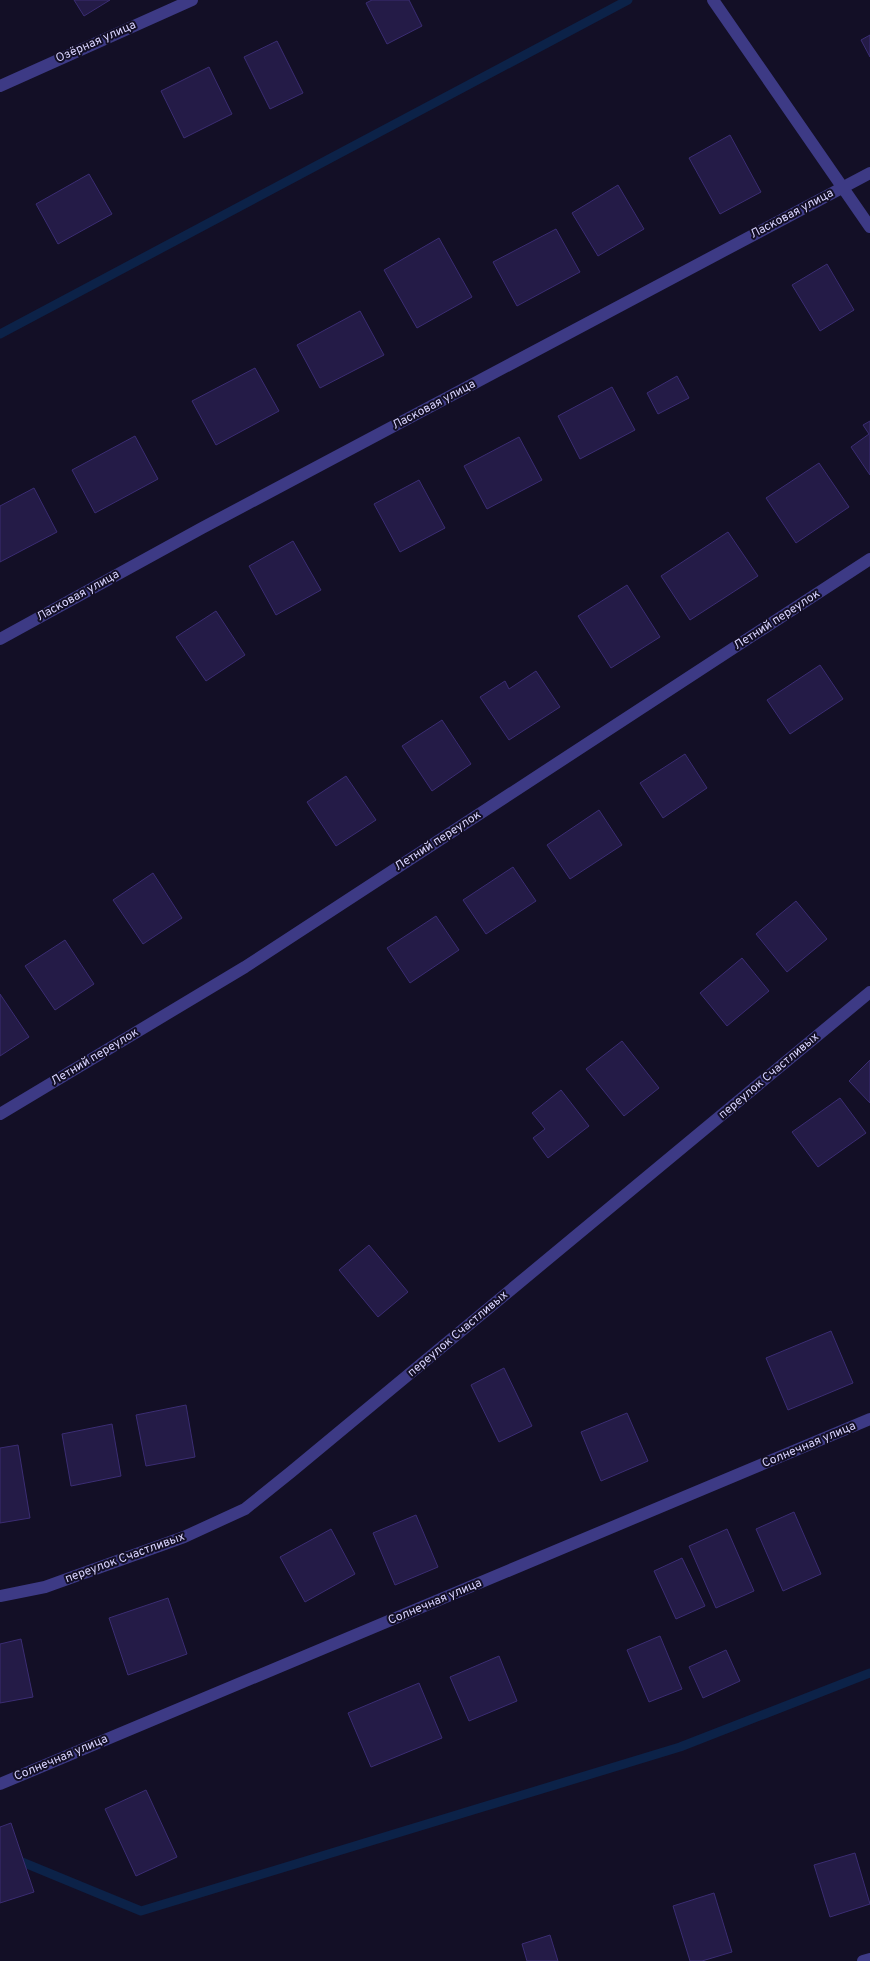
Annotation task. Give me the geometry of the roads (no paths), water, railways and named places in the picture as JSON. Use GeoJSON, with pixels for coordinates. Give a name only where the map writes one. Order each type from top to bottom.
{"type":"FeatureCollection","features":[{"type":"Feature","properties":{"kind":"street","name":"Озёрная улица"},"geometry":{"type":"LineString","coordinates":[[0,86],[192,0]]}},
{"type":"Feature","properties":{"kind":"street"},"geometry":{"type":"LineString","coordinates":[[712,0],[841,188],[870,227]]}},
{"type":"Feature","properties":{"kind":"street","name":"Ласковая улица"},"geometry":{"type":"LineString","coordinates":[[0,639],[202,528],[870,173]]}},
{"type":"Feature","properties":{"kind":"street","name":"Летний переулок"},"geometry":{"type":"LineString","coordinates":[[0,1114],[245,967],[870,559]]}},
{"type":"Feature","properties":{"kind":"street","name":"переулок Счастливых"},"geometry":{"type":"LineString","coordinates":[[0,1596],[45,1587],[184,1537],[245,1509],[870,992]]}},
{"type":"Feature","properties":{"kind":"street","name":"Солнечная улица"},"geometry":{"type":"LineString","coordinates":[[0,1784],[870,1419]]}},
{"type":"Feature","properties":{"kind":"street"},"geometry":{"type":"LineString","coordinates":[[863,1961],[870,1959]]}},
{"type":"Feature","properties":{"kind":"waterway"},"geometry":{"type":"LineString","coordinates":[[0,334],[628,0]]}},
{"type":"Feature","properties":{"kind":"waterway"},"geometry":{"type":"LineString","coordinates":[[0,1853],[141,1911],[680,1747],[870,1673]]}}]}
